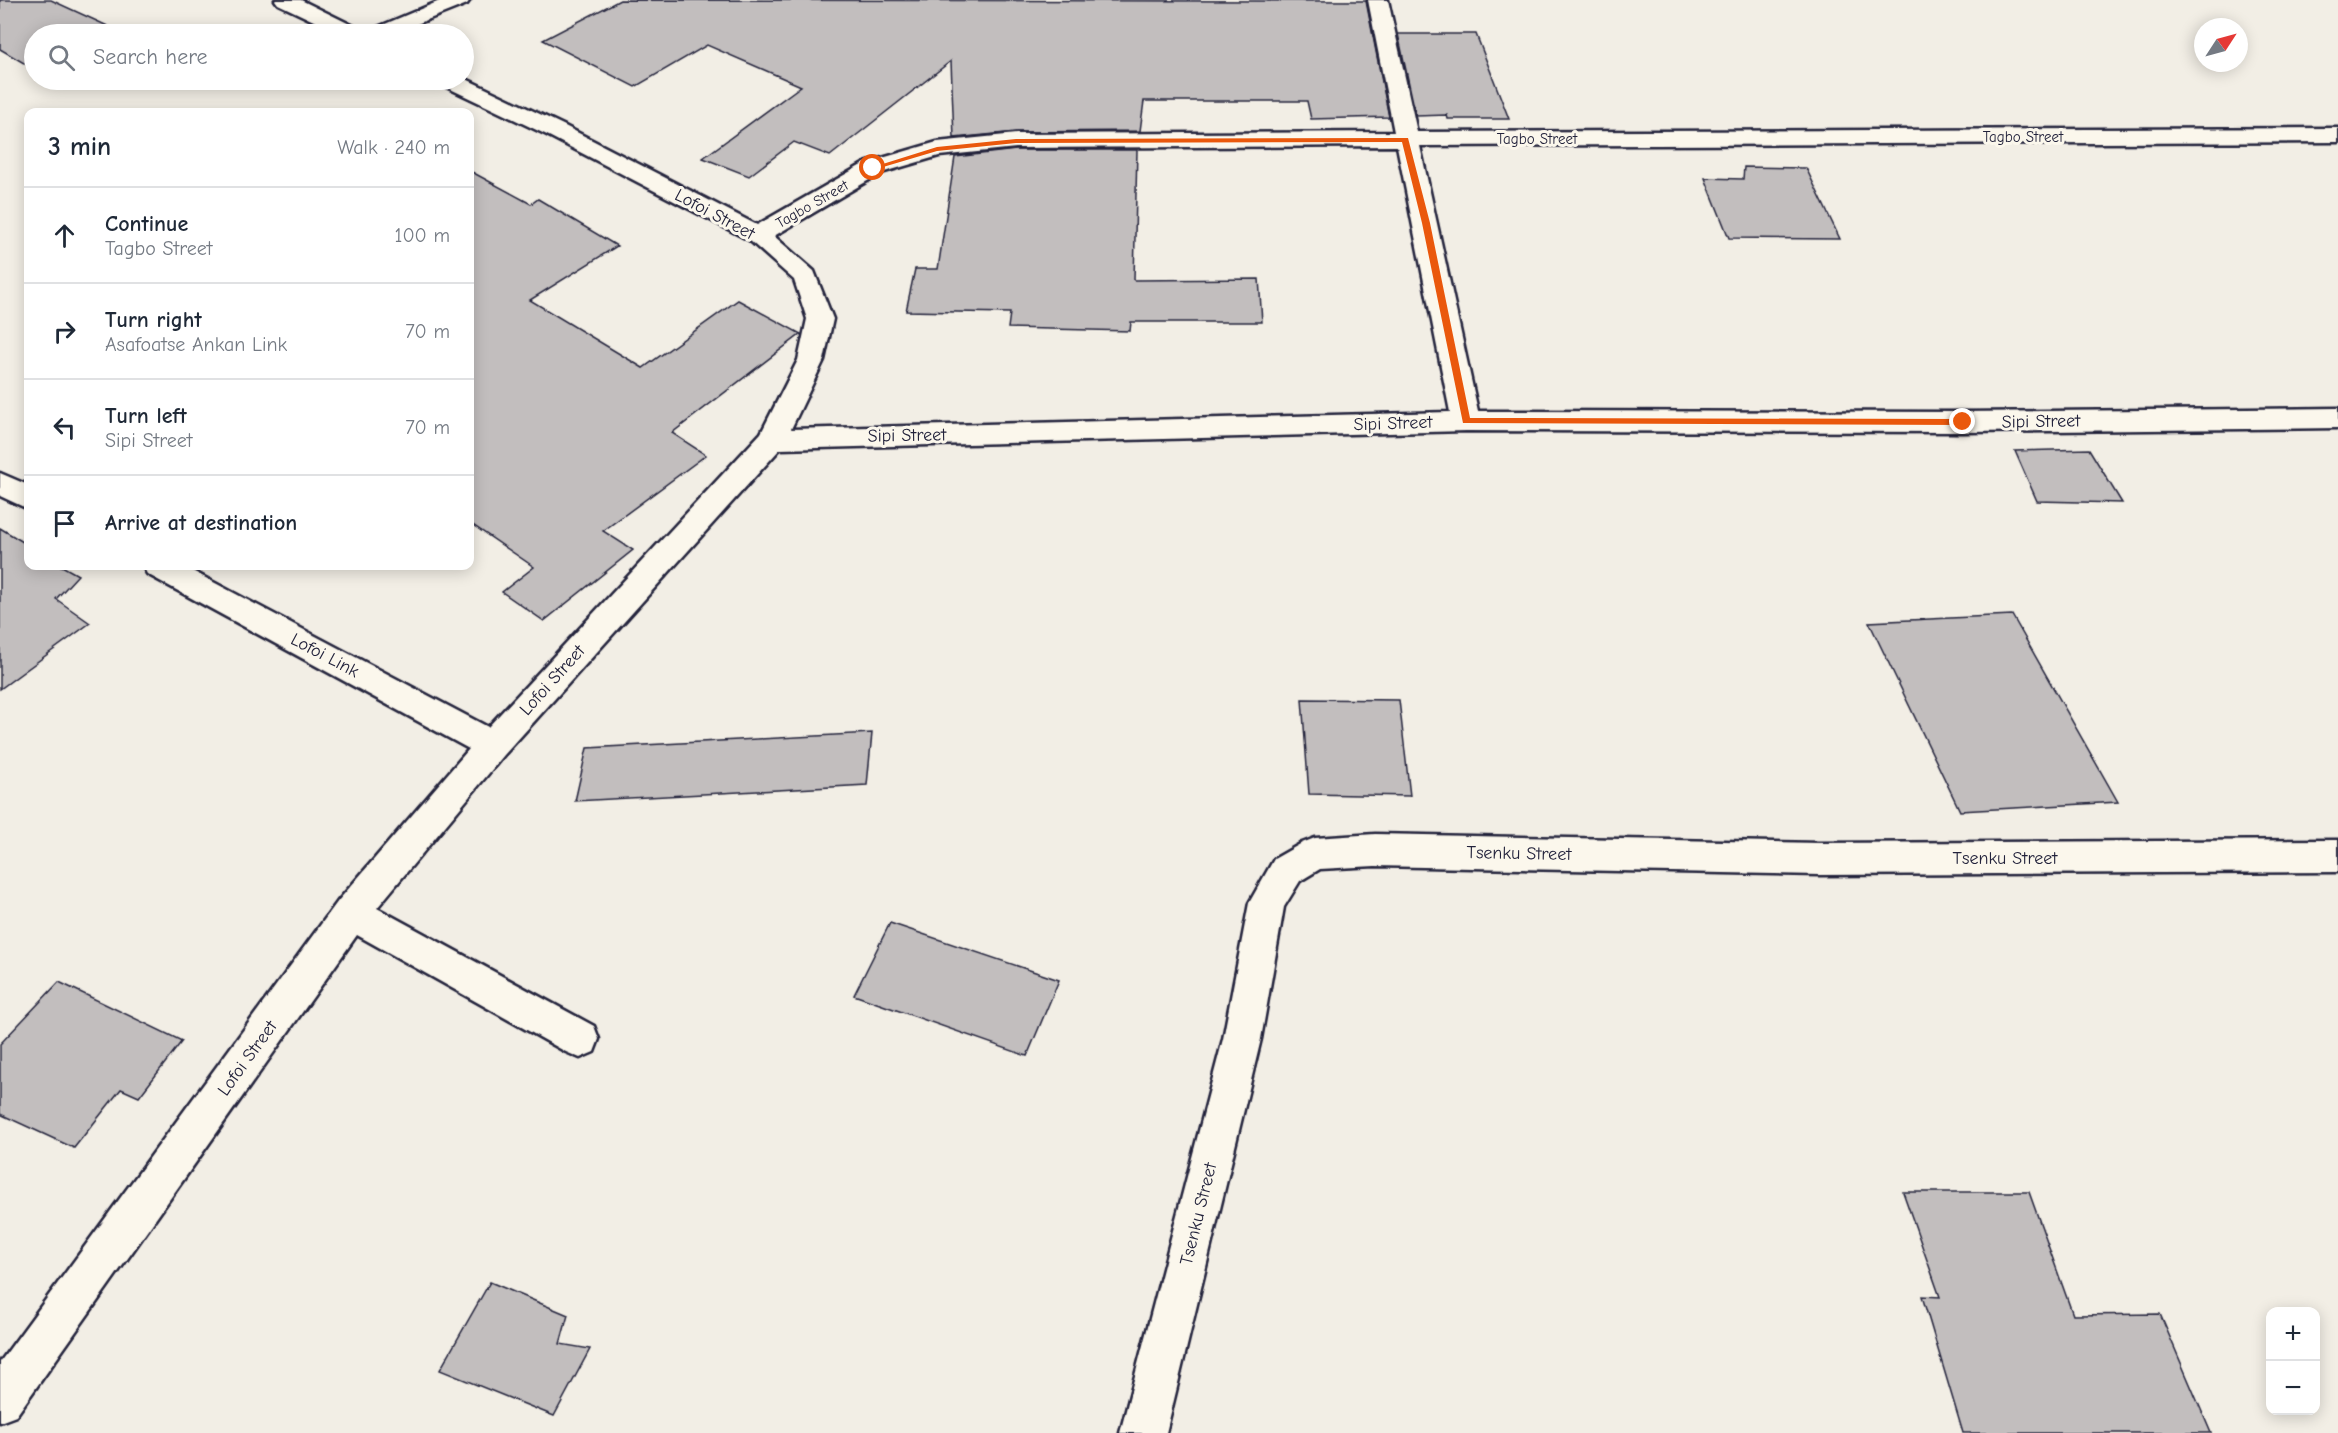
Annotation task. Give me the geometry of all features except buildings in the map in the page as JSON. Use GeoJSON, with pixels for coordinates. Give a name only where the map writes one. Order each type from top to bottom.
{"type":"FeatureCollection","features":[{"type":"Feature","properties":{"kind":"street"},"geometry":{"type":"LineString","coordinates":[[285,0],[336,24]]}},
{"type":"Feature","properties":{"kind":"street"},"geometry":{"type":"LineString","coordinates":[[400,24],[460,0]]}},
{"type":"Feature","properties":{"kind":"street"},"geometry":{"type":"LineString","coordinates":[[1378,0],[1405,140],[1426,223],[1466,421]]}},
{"type":"Feature","properties":{"kind":"street","name":"Lofoi Street"},"geometry":{"type":"LineString","coordinates":[[0,1400],[351,914],[492,745],[772,439],[811,360],[820,319],[805,277],[758,235],[555,130],[471,90]]}},
{"type":"Feature","properties":{"kind":"street","name":"Tagbo Street"},"geometry":{"type":"LineString","coordinates":[[758,235],[873,168],[937,149],[1016,141],[2338,135]]}},
{"type":"Feature","properties":{"kind":"street","name":"Sipi Street"},"geometry":{"type":"LineString","coordinates":[[772,439],[1466,421],[1963,422],[2338,418]]}},
{"type":"Feature","properties":{"kind":"street"},"geometry":{"type":"LineString","coordinates":[[0,483],[24,496]]}},
{"type":"Feature","properties":{"kind":"street","name":"Lofoi Link"},"geometry":{"type":"LineString","coordinates":[[165,570],[492,745]]}},
{"type":"Feature","properties":{"kind":"street","name":"Tsenku Street"},"geometry":{"type":"LineString","coordinates":[[1143,1433],[1242,1039],[1267,903],[1287,870],[1315,854],[1375,850],[1820,859],[2338,856]]}},
{"type":"Feature","properties":{"kind":"street"},"geometry":{"type":"LineString","coordinates":[[351,914],[580,1039]]}},
{"type":"Feature","properties":{"kind":"route"},"geometry":{"type":"LineString","coordinates":[[873,168],[937,149],[1016,141],[1405,140],[1426,223],[1466,421],[1963,422]]}}]}
